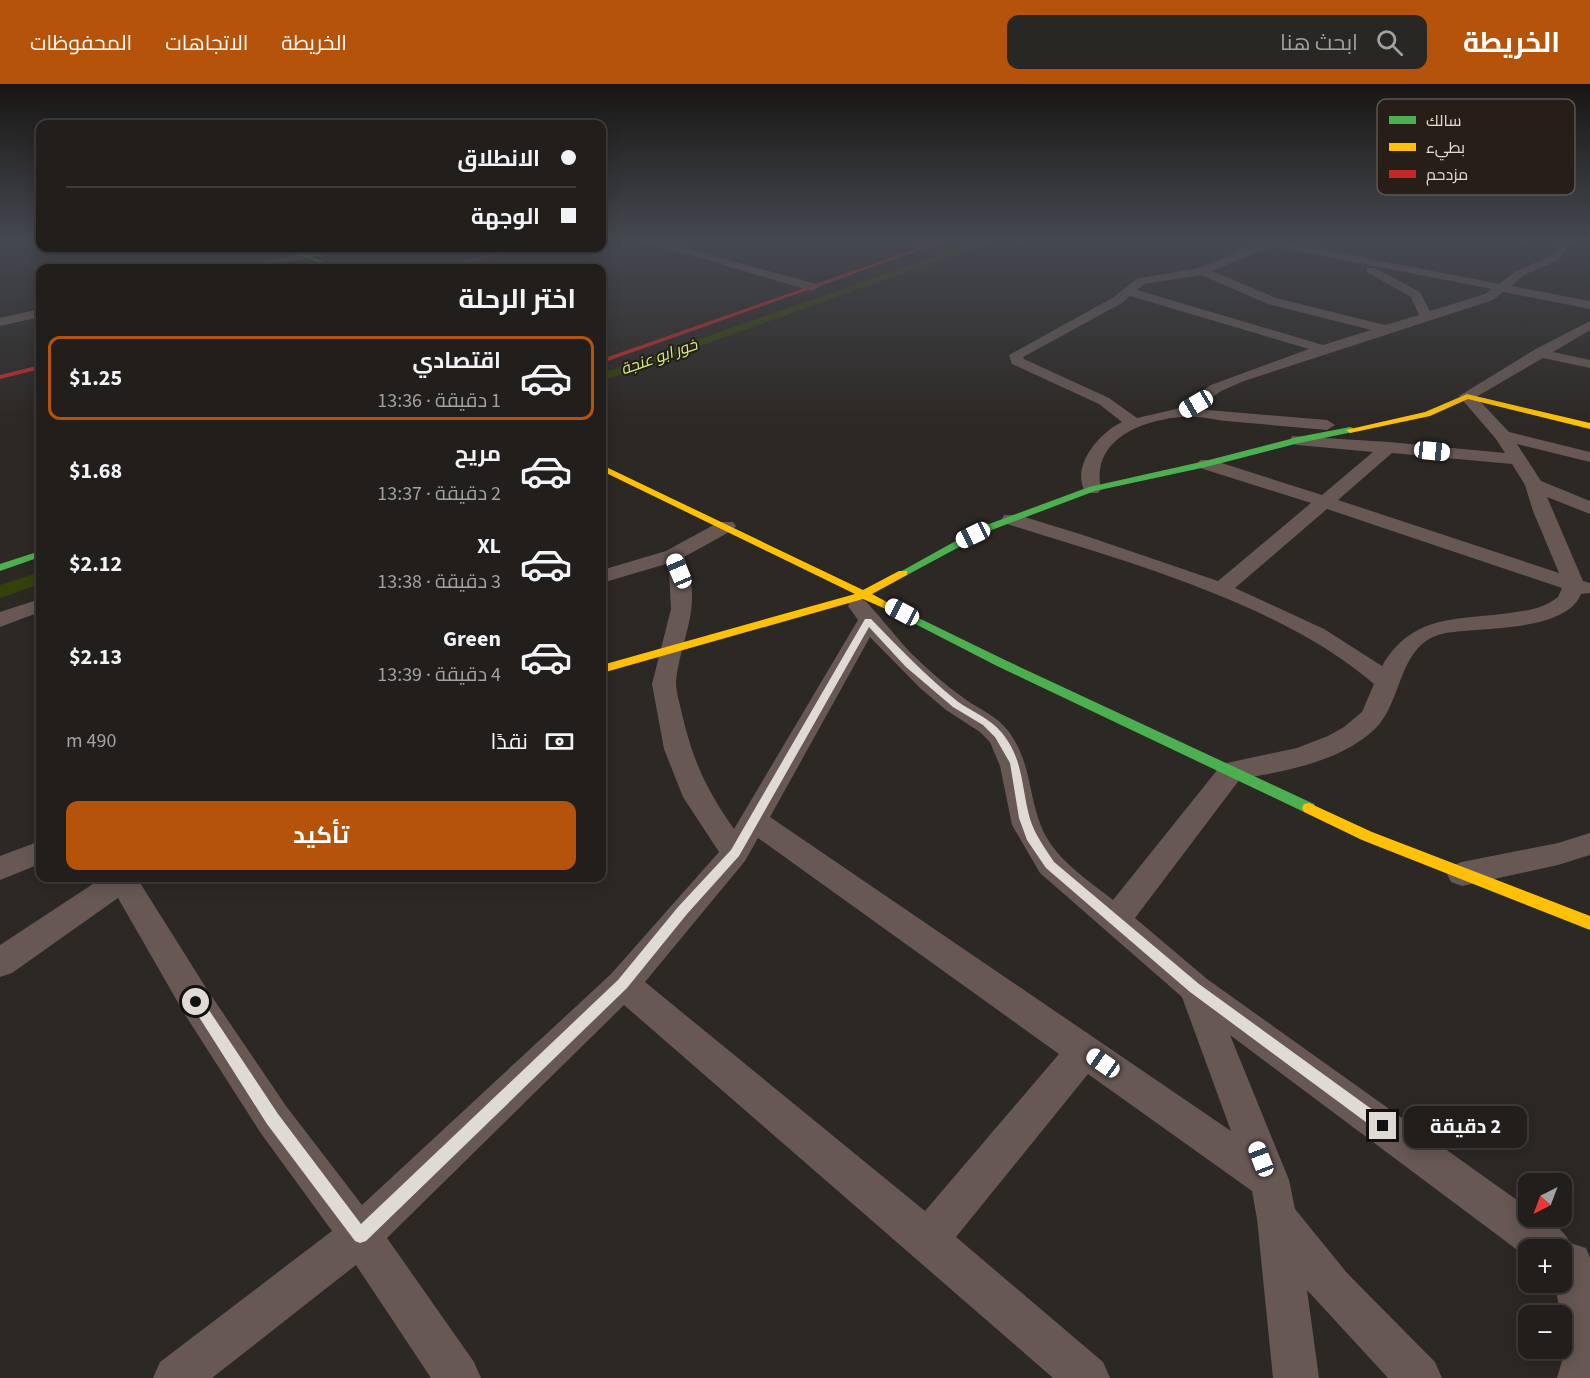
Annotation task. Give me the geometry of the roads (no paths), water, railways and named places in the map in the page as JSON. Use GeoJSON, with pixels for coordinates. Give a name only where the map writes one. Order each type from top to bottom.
{"type":"FeatureCollection","features":[{"type":"Feature","properties":{"kind":"street"},"geometry":{"type":"LineString","coordinates":[[606,360],[771,301]]}},
{"type":"Feature","properties":{"kind":"street"},"geometry":{"type":"LineString","coordinates":[[1115,301],[1090,317],[1020,351],[1015,358],[1026,366],[1104,401],[1134,423]]}},
{"type":"Feature","properties":{"kind":"street"},"geometry":{"type":"LineString","coordinates":[[1162,301],[1323,348]]}},
{"type":"Feature","properties":{"kind":"street"},"geometry":{"type":"LineString","coordinates":[[1274,301],[1384,329]]}},
{"type":"Feature","properties":{"kind":"street"},"geometry":{"type":"LineString","coordinates":[[1419,301],[1426,317]]}},
{"type":"Feature","properties":{"kind":"street"},"geometry":{"type":"LineString","coordinates":[[1181,412],[1204,395],[1239,378],[1323,348],[1475,301]]}},
{"type":"Feature","properties":{"kind":"street"},"geometry":{"type":"LineString","coordinates":[[1568,301],[1590,306]]}},
{"type":"Feature","properties":{"kind":"street"},"geometry":{"type":"LineString","coordinates":[[0,322],[36,314]]}},
{"type":"Feature","properties":{"kind":"street"},"geometry":{"type":"LineString","coordinates":[[606,668],[673,648],[863,604],[962,540],[1092,489],[1206,464],[1298,440],[1427,414],[1467,396],[1539,353],[1587,330]]}},
{"type":"Feature","properties":{"kind":"street"},"geometry":{"type":"LineString","coordinates":[[1539,353],[1590,364]]}},
{"type":"Feature","properties":{"kind":"street"},"geometry":{"type":"LineString","coordinates":[[0,377],[36,368]]}},
{"type":"Feature","properties":{"kind":"street"},"geometry":{"type":"LineString","coordinates":[[1467,396],[1590,426]]}},
{"type":"Feature","properties":{"kind":"street"},"geometry":{"type":"LineString","coordinates":[[1467,396],[1503,436],[1534,485],[1542,512],[1582,587]]}},
{"type":"Feature","properties":{"kind":"street"},"geometry":{"type":"LineString","coordinates":[[1092,489],[1089,474],[1100,448],[1115,431],[1134,423],[1181,412],[1279,422],[1369,427]]}},
{"type":"Feature","properties":{"kind":"street"},"geometry":{"type":"LineString","coordinates":[[1503,436],[1590,457]]}},
{"type":"Feature","properties":{"kind":"street"},"geometry":{"type":"LineString","coordinates":[[1298,440],[1518,459]]}},
{"type":"Feature","properties":{"kind":"street"},"geometry":{"type":"LineString","coordinates":[[1222,588],[1389,447]]}},
{"type":"Feature","properties":{"kind":"street"},"geometry":{"type":"LineString","coordinates":[[1206,464],[1582,587]]}},
{"type":"Feature","properties":{"kind":"street"},"geometry":{"type":"LineString","coordinates":[[606,470],[726,526],[863,604],[1001,663],[1367,836],[1590,923]]}},
{"type":"Feature","properties":{"kind":"street"},"geometry":{"type":"LineString","coordinates":[[1534,485],[1590,508]]}},
{"type":"Feature","properties":{"kind":"street"},"geometry":{"type":"LineString","coordinates":[[1011,519],[1222,588],[1329,641],[1363,661],[1386,682]]}},
{"type":"Feature","properties":{"kind":"street"},"geometry":{"type":"LineString","coordinates":[[606,576],[673,555],[726,526]]}},
{"type":"Feature","properties":{"kind":"street"},"geometry":{"type":"LineString","coordinates":[[0,568],[36,555]]}},
{"type":"Feature","properties":{"kind":"street"},"geometry":{"type":"LineString","coordinates":[[673,555],[679,571],[682,609],[664,684],[677,749],[697,797],[735,853]]}},
{"type":"Feature","properties":{"kind":"street"},"geometry":{"type":"LineString","coordinates":[[1116,920],[1231,771],[1278,763],[1336,743],[1369,720],[1381,700],[1386,682],[1396,662],[1419,636],[1441,628],[1539,615],[1556,609],[1582,587]]}},
{"type":"Feature","properties":{"kind":"street"},"geometry":{"type":"LineString","coordinates":[[176,1378],[360,1235],[623,984],[683,911],[735,853],[863,604]]}},
{"type":"Feature","properties":{"kind":"street"},"geometry":{"type":"LineString","coordinates":[[863,604],[909,665],[957,705],[986,723],[998,735],[1015,763],[1024,818],[1033,840],[1050,865],[1195,988],[1538,1239]]}},
{"type":"Feature","properties":{"kind":"street"},"geometry":{"type":"LineString","coordinates":[[0,620],[36,606]]}},
{"type":"Feature","properties":{"kind":"street"},"geometry":{"type":"LineString","coordinates":[[753,820],[1085,1050],[1273,1199],[1332,1288],[1419,1378]]}},
{"type":"Feature","properties":{"kind":"street"},"geometry":{"type":"LineString","coordinates":[[1462,874],[1558,854],[1590,844]]}},
{"type":"Feature","properties":{"kind":"street"},"geometry":{"type":"LineString","coordinates":[[0,868],[36,854]]}},
{"type":"Feature","properties":{"kind":"street"},"geometry":{"type":"LineString","coordinates":[[0,963],[116,882]]}},
{"type":"Feature","properties":{"kind":"street"},"geometry":{"type":"LineString","coordinates":[[124,882],[196,1002],[273,1119],[360,1235],[458,1378]]}},
{"type":"Feature","properties":{"kind":"street"},"geometry":{"type":"LineString","coordinates":[[623,984],[928,1240],[1087,1378]]}},
{"type":"Feature","properties":{"kind":"street"},"geometry":{"type":"LineString","coordinates":[[1195,988],[1273,1199],[1296,1378]]}},
{"type":"Feature","properties":{"kind":"street"},"geometry":{"type":"LineString","coordinates":[[928,1240],[1085,1050]]}},
{"type":"Feature","properties":{"kind":"street"},"geometry":{"type":"LineString","coordinates":[[1572,1274],[1589,1344],[1580,1378]]}},
{"type":"Feature","properties":{"kind":"waterway","name":"خور ابو عنجة"},"geometry":{"type":"LineString","coordinates":[[606,376],[817,301]]}},
{"type":"Feature","properties":{"kind":"waterway","name":"خور ابو عنجة"},"geometry":{"type":"LineString","coordinates":[[0,592],[36,579]]}}]}
